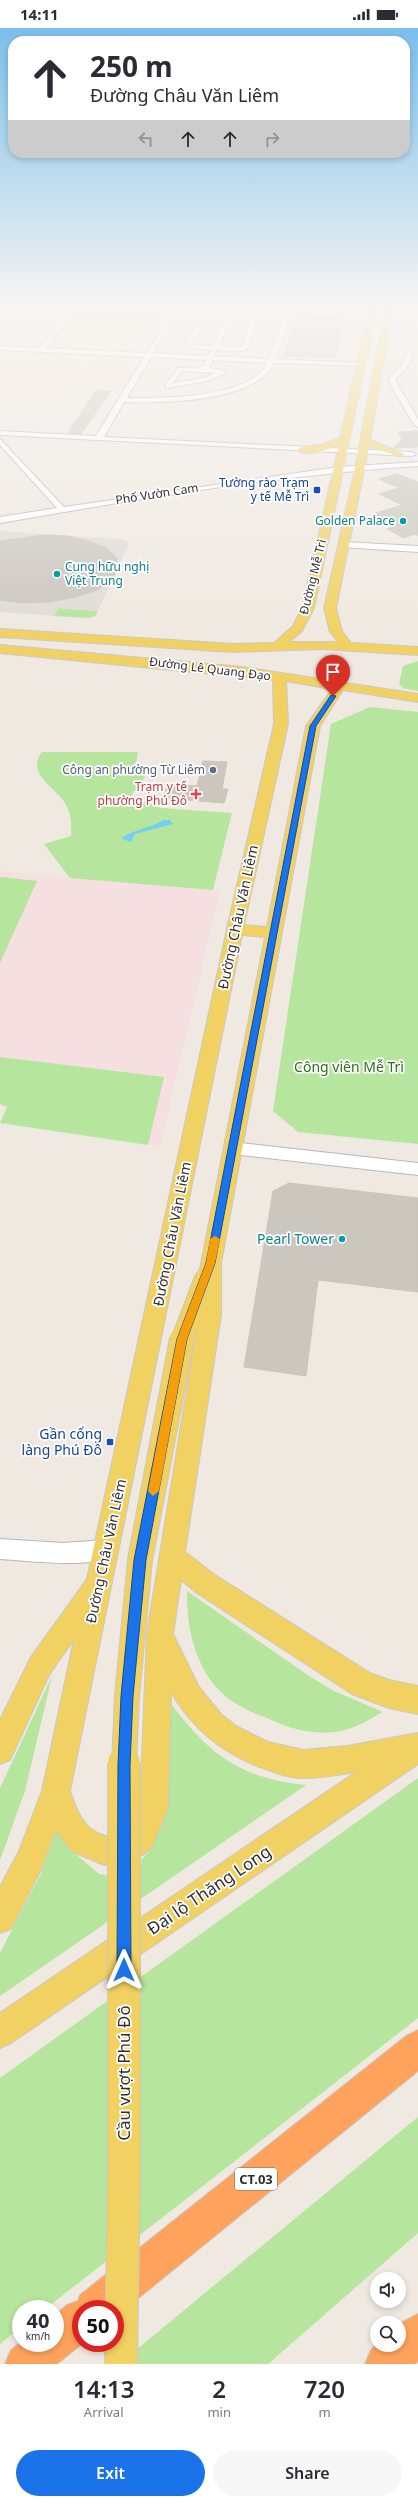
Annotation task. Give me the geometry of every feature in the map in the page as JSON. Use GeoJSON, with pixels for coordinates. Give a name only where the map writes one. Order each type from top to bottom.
{"type":"FeatureCollection","features":[{"type":"Feature","properties":{"kind":"highway","name":"CT.03"},"geometry":{"type":"LineString","coordinates":[[105,2300],[418,2048]]}},
{"type":"Feature","properties":{"kind":"highway"},"geometry":{"type":"LineString","coordinates":[[64,2333],[72,2326]]}},
{"type":"Feature","properties":{"kind":"highway"},"geometry":{"type":"LineString","coordinates":[[385,2364],[418,2334]]}},
{"type":"Feature","properties":{"kind":"highway"},"geometry":{"type":"LineString","coordinates":[[25,2364],[40,2352]]}},
{"type":"Feature","properties":{"kind":"main road","name":"Đường Mễ Trì"},"geometry":{"type":"LineString","coordinates":[[276,648],[298,628],[308,608],[350,417]]}},
{"type":"Feature","properties":{"kind":"main road","name":"Đường Mễ Trì"},"geometry":{"type":"LineString","coordinates":[[348,647],[336,632],[330,609],[369,417]]}},
{"type":"Feature","properties":{"kind":"main road"},"geometry":{"type":"LineString","coordinates":[[302,450],[326,447],[345,439]]}},
{"type":"Feature","properties":{"kind":"main road"},"geometry":{"type":"LineString","coordinates":[[364,441],[400,454]]}},
{"type":"Feature","properties":{"kind":"main road"},"geometry":{"type":"LineString","coordinates":[[308,608],[330,609]]}},
{"type":"Feature","properties":{"kind":"main road"},"geometry":{"type":"LineString","coordinates":[[0,648],[9,643],[12,639],[3,634]]}},
{"type":"Feature","properties":{"kind":"main road","name":"Đường Lê Quang Đạo"},"geometry":{"type":"LineString","coordinates":[[3,634],[233,648],[348,647],[418,651]]}},
{"type":"Feature","properties":{"kind":"main road"},"geometry":{"type":"LineString","coordinates":[[58,654],[48,650],[49,645],[53,641],[68,638]]}},
{"type":"Feature","properties":{"kind":"main road","name":"Đường Lê Quang Đạo"},"geometry":{"type":"LineString","coordinates":[[0,648],[175,663],[242,671],[418,698]]}},
{"type":"Feature","properties":{"kind":"main road","name":"Đường Châu Văn Liêm"},"geometry":{"type":"LineString","coordinates":[[56,1791],[76,1836],[93,1848],[114,1851],[135,1844],[147,1829],[154,1807],[160,1633],[210,1315],[211,1263],[273,933],[297,725],[279,677]]}},
{"type":"Feature","properties":{"kind":"main road","name":"Đường Châu Văn Liêm"},"geometry":{"type":"LineString","coordinates":[[0,1918],[31,1859],[56,1791],[235,929],[297,725],[340,686]]}},
{"type":"Feature","properties":{"kind":"main road"},"geometry":{"type":"LineString","coordinates":[[235,929],[273,933]]}},
{"type":"Feature","properties":{"kind":"main road","name":"Cầu vượt Phú Đô"},"geometry":{"type":"LineString","coordinates":[[121,2364],[124,2175],[124,1765],[127,1696],[140,1560],[182,1339],[211,1263]]}},
{"type":"Feature","properties":{"kind":"main road"},"geometry":{"type":"LineString","coordinates":[[171,1556],[206,1584],[362,1684],[390,1694],[418,1700]]}},
{"type":"Feature","properties":{"kind":"main road"},"geometry":{"type":"LineString","coordinates":[[0,1750],[40,1666],[100,1581]]}},
{"type":"Feature","properties":{"kind":"main road","name":"Đường Châu Văn Liêm"},"geometry":{"type":"LineString","coordinates":[[160,1633],[175,1673],[197,1710],[228,1739],[249,1750],[288,1763],[308,1764],[417,1748]]}},
{"type":"Feature","properties":{"kind":"main road","name":"Đại lộ Thăng Long"},"geometry":{"type":"LineString","coordinates":[[0,2032],[417,1748]]}},
{"type":"Feature","properties":{"kind":"street"},"geometry":{"type":"LineString","coordinates":[[99,438],[111,417]]}},
{"type":"Feature","properties":{"kind":"street"},"geometry":{"type":"LineString","coordinates":[[0,434],[99,438],[302,450],[361,459],[418,464]]}},
{"type":"Feature","properties":{"kind":"street"},"geometry":{"type":"LineString","coordinates":[[0,440],[341,455]]}},
{"type":"Feature","properties":{"kind":"street"},"geometry":{"type":"LineString","coordinates":[[0,440],[62,509]]}},
{"type":"Feature","properties":{"kind":"street"},"geometry":{"type":"LineString","coordinates":[[361,459],[400,454],[418,454]]}},
{"type":"Feature","properties":{"kind":"street","name":"Phố Vườn Cam"},"geometry":{"type":"LineString","coordinates":[[0,520],[62,509],[338,469],[361,459]]}},
{"type":"Feature","properties":{"kind":"street"},"geometry":{"type":"LineString","coordinates":[[344,545],[418,550]]}},
{"type":"Feature","properties":{"kind":"street"},"geometry":{"type":"LineString","coordinates":[[232,1148],[418,1169]]}},
{"type":"Feature","properties":{"kind":"street"},"geometry":{"type":"LineString","coordinates":[[0,1549],[63,1553],[106,1550]]}},
{"type":"Feature","properties":{"kind":"shaded area"},"geometry":{"type":"Polygon","coordinates":[[[0,531],[117,539],[126,540],[129,544],[118,568],[116,557],[106,548],[89,541],[67,536],[43,535],[0,541],[0,531]]]}},
{"type":"Feature","properties":{"kind":"shaded area"},"geometry":{"type":"Polygon","coordinates":[[[117,571],[98,611],[58,608],[54,616],[0,612],[0,600],[22,603],[49,602],[76,597],[97,590],[112,580],[117,571]]]}},
{"type":"Feature","properties":{"kind":"shaded area"},"geometry":{"type":"Polygon","coordinates":[[[0,871],[220,891],[160,1146],[0,1123],[7,1107],[0,1106],[0,871]]]}},
{"type":"Feature","properties":{"kind":"green space"},"geometry":{"type":"Polygon","coordinates":[[[58,608],[98,611],[95,616],[89,618],[54,616],[58,608]]]}},
{"type":"Feature","properties":{"kind":"green space"},"geometry":{"type":"Polygon","coordinates":[[[418,661],[418,691],[403,688],[399,684],[403,666],[418,661]]]}},
{"type":"Feature","properties":{"kind":"green space","name":"Công viên Mễ Trì"},"geometry":{"type":"Polygon","coordinates":[[[370,707],[418,712],[418,1144],[298,1132],[273,1111],[331,724],[370,707]]]}},
{"type":"Feature","properties":{"kind":"green space"},"geometry":{"type":"Polygon","coordinates":[[[42,752],[138,752],[135,769],[137,774],[145,777],[130,797],[161,808],[232,813],[213,890],[70,878],[44,844],[71,836],[71,819],[67,807],[61,797],[39,773],[37,767],[38,760],[42,752]]]}},
{"type":"Feature","properties":{"kind":"green space"},"geometry":{"type":"Polygon","coordinates":[[[0,877],[37,881],[0,963],[0,877]]]}},
{"type":"Feature","properties":{"kind":"green space"},"geometry":{"type":"Polygon","coordinates":[[[0,1057],[164,1077],[148,1145],[0,1123],[7,1107],[0,1104],[0,1057]]]}},
{"type":"Feature","properties":{"kind":"green space"},"geometry":{"type":"Polygon","coordinates":[[[187,1591],[309,1676],[334,1691],[383,1712],[350,1729],[327,1733],[309,1732],[282,1725],[235,1703],[222,1693],[212,1682],[203,1668],[197,1654],[189,1623],[187,1591]]]}},
{"type":"Feature","properties":{"kind":"green space"},"geometry":{"type":"Polygon","coordinates":[[[52,1676],[25,1791],[0,1860],[0,1788],[52,1676]]]}},
{"type":"Feature","properties":{"kind":"green space"},"geometry":{"type":"Polygon","coordinates":[[[170,1702],[198,1736],[228,1761],[244,1770],[263,1777],[283,1782],[306,1785],[0,1996],[0,1953],[41,1873],[56,1828],[67,1847],[99,1874],[115,1877],[134,1869],[149,1851],[159,1827],[170,1702]]]}},
{"type":"Feature","properties":{"kind":"green space"},"geometry":{"type":"Polygon","coordinates":[[[418,1778],[418,2018],[57,2300],[12,2300],[12,2334],[0,2344],[0,2078],[418,1778]]]}},
{"type":"Feature","properties":{"kind":"green space"},"geometry":{"type":"Polygon","coordinates":[[[418,2117],[418,2233],[373,2272],[370,2272],[370,2275],[268,2364],[119,2364],[418,2117]]]}},
{"type":"Feature","properties":{"kind":"water"},"geometry":{"type":"Polygon","coordinates":[[[163,820],[170,820],[173,824],[135,834],[131,842],[122,839],[128,834],[159,823],[163,820]]]}},
{"type":"Feature","properties":{"kind":"building"},"geometry":{"type":"Polygon","coordinates":[[[78,417],[93,417],[81,434],[68,433],[78,417]]]}},
{"type":"Feature","properties":{"kind":"building"},"geometry":{"type":"Polygon","coordinates":[[[418,431],[418,447],[394,448],[402,439],[398,432],[418,431]]]}},
{"type":"Feature","properties":{"kind":"building"},"geometry":{"type":"Polygon","coordinates":[[[397,474],[418,482],[418,536],[415,534],[404,538],[387,529],[397,526],[373,514],[402,505],[379,494],[399,488],[379,479],[397,474]]]}},
{"type":"Feature","properties":{"kind":"building","name":"Cung hữu nghị Việt Trung"},"geometry":{"type":"Polygon","coordinates":[[[43,535],[67,536],[89,541],[106,548],[116,557],[118,568],[112,580],[97,590],[76,597],[49,602],[22,603],[0,600],[0,541],[43,535]]]}},
{"type":"Feature","properties":{"kind":"building"},"geometry":{"type":"Polygon","coordinates":[[[203,761],[227,762],[222,789],[228,789],[224,803],[163,798],[168,784],[197,786],[203,761]]]}},
{"type":"Feature","properties":{"kind":"building","name":"Pearl Tower"},"geometry":{"type":"Polygon","coordinates":[[[289,1183],[418,1198],[418,1292],[318,1280],[306,1376],[244,1367],[273,1191],[289,1183]]]}},
{"type":"Feature","properties":{"kind":"slow traffic"},"geometry":{"type":"LineString","coordinates":[[153,1491],[182,1339],[211,1263],[215,1239]]}},
{"type":"Feature","properties":{"kind":"place","name":"Tường rào Trạm y tế Mễ Trì"},"geometry":{"type":"Point","coordinates":[317,490]}},
{"type":"Feature","properties":{"kind":"place","name":"Golden Palace"},"geometry":{"type":"Point","coordinates":[403,521]}},
{"type":"Feature","properties":{"kind":"place","name":"Cung hữu nghị Việt Trung"},"geometry":{"type":"Point","coordinates":[57,574]}},
{"type":"Feature","properties":{"kind":"place","name":"Công an phường Từ Liêm"},"geometry":{"type":"Point","coordinates":[213,770]}},
{"type":"Feature","properties":{"kind":"place","name":"Trạm y tế phường Phú Đô"},"geometry":{"type":"Point","coordinates":[196,794]}},
{"type":"Feature","properties":{"kind":"place","name":"Pearl Tower"},"geometry":{"type":"Point","coordinates":[342,1239]}},
{"type":"Feature","properties":{"kind":"place","name":"Gần cổng làng Phú Đô"},"geometry":{"type":"Point","coordinates":[110,1442]}},
{"type":"Feature","properties":{"kind":"route"},"geometry":{"type":"LineString","coordinates":[[124,1970],[124,1765],[127,1696],[140,1560],[182,1339],[211,1263],[313,726],[333,696]]}}]}
